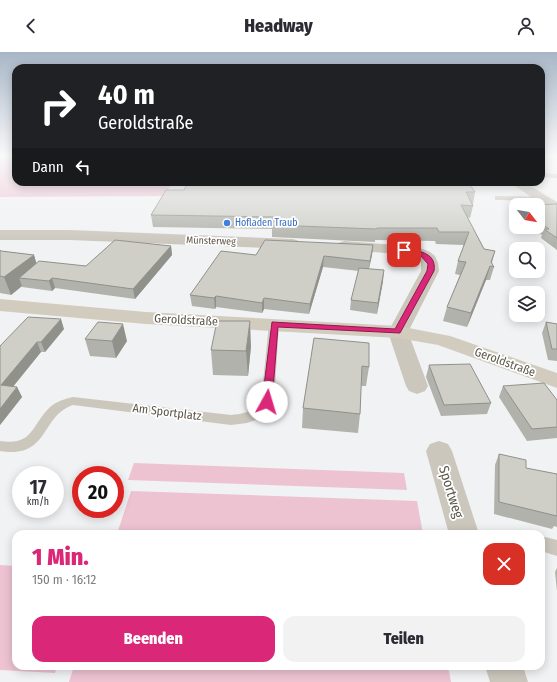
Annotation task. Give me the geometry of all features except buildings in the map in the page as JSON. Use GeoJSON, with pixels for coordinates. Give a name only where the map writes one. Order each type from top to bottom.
{"type":"FeatureCollection","features":[{"type":"Feature","properties":{"kind":"street"},"geometry":{"type":"LineString","coordinates":[[521,186],[540,198]]}},
{"type":"Feature","properties":{"kind":"street"},"geometry":{"type":"LineString","coordinates":[[545,201],[557,208]]}},
{"type":"Feature","properties":{"kind":"street","name":"Münsterweg"},"geometry":{"type":"LineString","coordinates":[[0,234],[70,235],[305,245]]}},
{"type":"Feature","properties":{"kind":"street"},"geometry":{"type":"LineString","coordinates":[[327,246],[395,249],[422,254],[429,260],[431,264],[430,271],[398,332],[416,386]]}},
{"type":"Feature","properties":{"kind":"street","name":"Geroldstraße"},"geometry":{"type":"LineString","coordinates":[[0,305],[146,318],[398,332],[443,340],[557,381]]}},
{"type":"Feature","properties":{"kind":"street","name":"Sportweg"},"geometry":{"type":"LineString","coordinates":[[439,451],[463,530]]}},
{"type":"Feature","properties":{"kind":"street"},"geometry":{"type":"LineString","coordinates":[[505,670],[509,682]]}},
{"type":"Feature","properties":{"kind":"lane"},"geometry":{"type":"LineString","coordinates":[[498,198],[509,198]]}},
{"type":"Feature","properties":{"kind":"lane","name":"Am Sportplatz"},"geometry":{"type":"LineString","coordinates":[[0,446],[19,446],[26,444],[34,438],[53,411],[60,405],[73,401],[231,420],[242,420],[254,416],[262,410],[267,402],[274,324]]}},
{"type":"Feature","properties":{"kind":"shaded area"},"geometry":{"type":"Polygon","coordinates":[[[0,184],[12,184],[12,186],[170,186],[164,196],[0,197],[0,184]]]}},
{"type":"Feature","properties":{"kind":"shaded area"},"geometry":{"type":"Polygon","coordinates":[[[134,463],[404,473],[407,490],[128,480],[134,463]]]}},
{"type":"Feature","properties":{"kind":"shaded area"},"geometry":{"type":"Polygon","coordinates":[[[131,491],[417,501],[422,530],[118,530],[122,518],[124,518],[124,512],[131,491]]]}},
{"type":"Feature","properties":{"kind":"shaded area"},"geometry":{"type":"Polygon","coordinates":[[[0,565],[12,566],[12,670],[56,670],[55,673],[0,670],[0,565]]]}},
{"type":"Feature","properties":{"kind":"shaded area"},"geometry":{"type":"Polygon","coordinates":[[[73,670],[449,670],[451,682],[69,682],[73,670]]]}},
{"type":"Feature","properties":{"kind":"place","name":"Hofladen Traub"},"geometry":{"type":"Point","coordinates":[227,223]}},
{"type":"Feature","properties":{"kind":"route"},"geometry":{"type":"LineString","coordinates":[[267,402],[274,324],[371,329],[398,332],[430,271],[431,264],[422,254],[404,250]]}}]}
